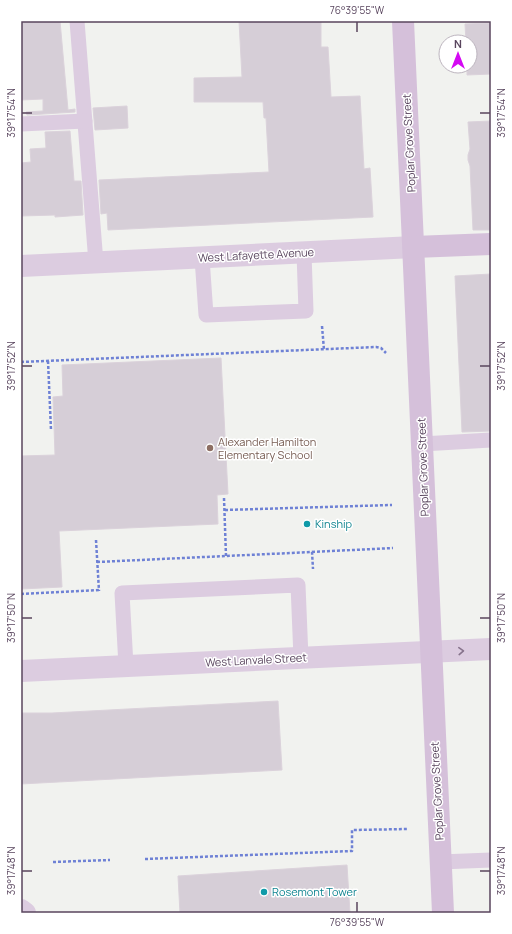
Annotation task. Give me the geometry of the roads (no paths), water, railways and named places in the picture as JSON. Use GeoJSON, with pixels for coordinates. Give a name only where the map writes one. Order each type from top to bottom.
{"type":"FeatureCollection","features":[{"type":"Feature","properties":{"kind":"main road","name":"Poplar Grove Street"},"geometry":{"type":"LineString","coordinates":[[403,21],[443,913]]}},
{"type":"Feature","properties":{"kind":"main road","name":"West Lafayette Avenue"},"geometry":{"type":"LineString","coordinates":[[414,247],[491,244]]}},
{"type":"Feature","properties":{"kind":"street","name":"West Lafayette Avenue"},"geometry":{"type":"LineString","coordinates":[[21,266],[414,247]]}},
{"type":"Feature","properties":{"kind":"street","name":"West Lanvale Street"},"geometry":{"type":"LineString","coordinates":[[21,671],[491,649]]}},
{"type":"Feature","properties":{"kind":"street"},"geometry":{"type":"LineString","coordinates":[[21,910],[26,913]]}},
{"type":"Feature","properties":{"kind":"lane"},"geometry":{"type":"LineString","coordinates":[[77,21],[96,263]]}},
{"type":"Feature","properties":{"kind":"lane"},"geometry":{"type":"LineString","coordinates":[[21,124],[85,121]]}},
{"type":"Feature","properties":{"kind":"lane"},"geometry":{"type":"LineString","coordinates":[[202,258],[206,315],[298,311],[306,310],[304,253]]}},
{"type":"Feature","properties":{"kind":"lane"},"geometry":{"type":"LineString","coordinates":[[422,444],[491,440]]}},
{"type":"Feature","properties":{"kind":"lane"},"geometry":{"type":"LineString","coordinates":[[126,666],[122,593],[298,585],[302,658]]}},
{"type":"Feature","properties":{"kind":"lane"},"geometry":{"type":"LineString","coordinates":[[440,862],[491,860]]}},
{"type":"Feature","properties":{"kind":"place","name":"Alexander Hamilton Elementary School"},"geometry":{"type":"Point","coordinates":[210,448]}},
{"type":"Feature","properties":{"kind":"place","name":"Kinship"},"geometry":{"type":"Point","coordinates":[307,524]}},
{"type":"Feature","properties":{"kind":"place","name":"Rosemont Tower"},"geometry":{"type":"Point","coordinates":[264,892]}}]}
